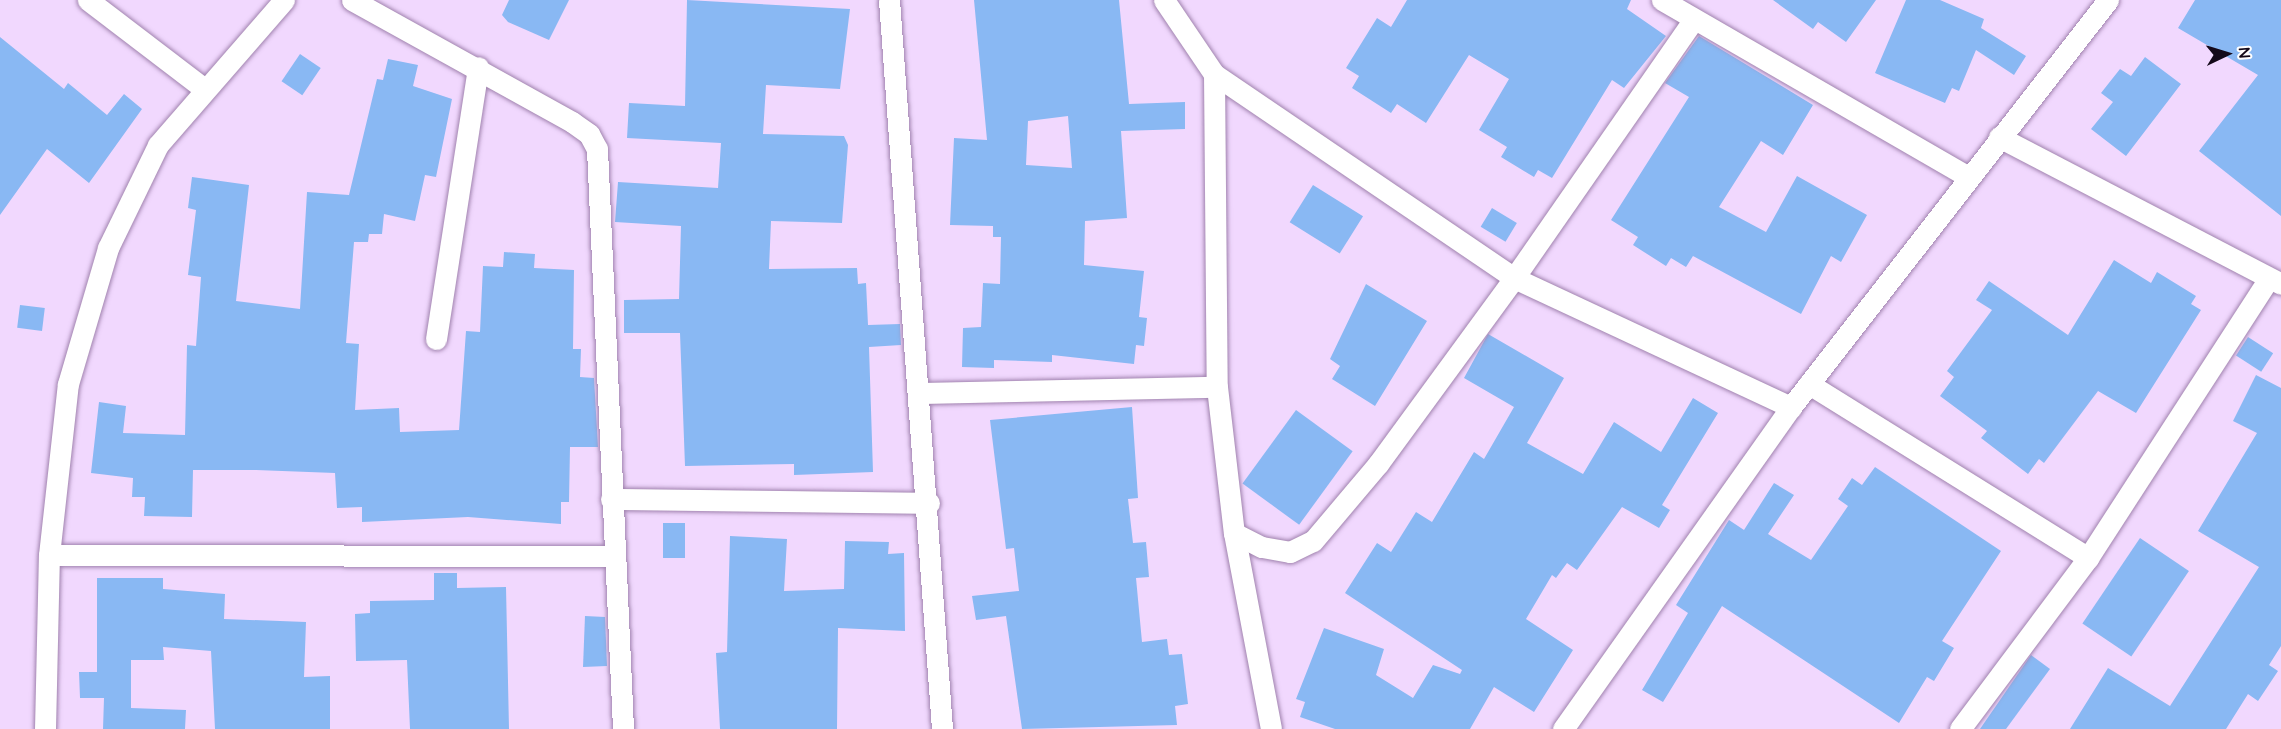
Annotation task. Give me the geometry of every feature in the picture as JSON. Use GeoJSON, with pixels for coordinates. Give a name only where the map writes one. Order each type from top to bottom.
{"type":"FeatureCollection","features":[{"type":"Feature","properties":{"kind":"street"},"geometry":{"type":"LineString","coordinates":[[88,0],[203,88]]}},
{"type":"Feature","properties":{"kind":"street"},"geometry":{"type":"LineString","coordinates":[[45,729],[49,555],[68,384],[108,248],[158,146],[203,88],[284,0]]}},
{"type":"Feature","properties":{"kind":"street"},"geometry":{"type":"LineString","coordinates":[[352,0],[572,122],[589,134],[597,149],[623,729]]}},
{"type":"Feature","properties":{"kind":"street"},"geometry":{"type":"LineString","coordinates":[[889,0],[929,503],[942,729]]}},
{"type":"Feature","properties":{"kind":"street"},"geometry":{"type":"LineString","coordinates":[[1164,0],[1214,74],[1514,278],[1791,407]]}},
{"type":"Feature","properties":{"kind":"street"},"geometry":{"type":"LineString","coordinates":[[1662,0],[1969,177]]}},
{"type":"Feature","properties":{"kind":"street"},"geometry":{"type":"LineString","coordinates":[[1563,729],[1791,407],[1999,137],[2108,0]]}},
{"type":"Feature","properties":{"kind":"street"},"geometry":{"type":"LineString","coordinates":[[1234,533],[1262,547],[1290,552],[1313,541],[1378,464],[1514,278],[1694,19]]}},
{"type":"Feature","properties":{"kind":"street"},"geometry":{"type":"LineString","coordinates":[[436,339],[478,68]]}},
{"type":"Feature","properties":{"kind":"street"},"geometry":{"type":"LineString","coordinates":[[1214,74],[1216,387],[1234,533],[1271,729]]}},
{"type":"Feature","properties":{"kind":"street"},"geometry":{"type":"LineString","coordinates":[[1960,729],[2088,558],[2275,281],[1999,137]]}},
{"type":"Feature","properties":{"kind":"street"},"geometry":{"type":"LineString","coordinates":[[1809,384],[2088,558]]}},
{"type":"Feature","properties":{"kind":"street"},"geometry":{"type":"LineString","coordinates":[[920,393],[1216,387]]}},
{"type":"Feature","properties":{"kind":"street"},"geometry":{"type":"LineString","coordinates":[[611,499],[929,503]]}},
{"type":"Feature","properties":{"kind":"street"},"geometry":{"type":"LineString","coordinates":[[49,555],[614,556]]}},
{"type":"Feature","properties":{"kind":"building"},"geometry":{"type":"Polygon","coordinates":[[[509,0],[569,0],[549,40],[508,22],[502,15],[509,0]]]}},
{"type":"Feature","properties":{"kind":"building"},"geometry":{"type":"Polygon","coordinates":[[[687,0],[850,9],[840,89],[766,85],[763,134],[844,136],[848,145],[842,223],[771,221],[769,269],[857,268],[858,284],[866,283],[868,325],[900,324],[901,345],[869,347],[873,472],[794,475],[794,464],[685,466],[680,333],[624,333],[624,300],[679,299],[681,226],[615,222],[618,182],[718,188],[721,143],[627,138],[629,103],[685,106],[687,0]]]}},
{"type":"Feature","properties":{"kind":"building"},"geometry":{"type":"Polygon","coordinates":[[[974,0],[1119,0],[1129,104],[1185,102],[1185,129],[1121,131],[1127,218],[1085,221],[1084,265],[1144,271],[1139,317],[1147,318],[1144,346],[1136,345],[1134,364],[1052,355],[1052,362],[994,360],[994,368],[962,367],[963,328],[981,327],[983,283],[1000,284],[1001,237],[993,237],[993,226],[950,225],[954,138],[987,140],[974,0]],[[1068,116],[1028,121],[1026,165],[1072,168],[1068,116]]]}},
{"type":"Feature","properties":{"kind":"building"},"geometry":{"type":"Polygon","coordinates":[[[1407,0],[1631,0],[1627,9],[1666,36],[1624,88],[1612,80],[1552,178],[1538,170],[1534,177],[1501,157],[1507,147],[1479,130],[1509,79],[1469,55],[1426,123],[1397,104],[1391,113],[1352,88],[1359,76],[1346,68],[1377,18],[1391,27],[1407,0]]]}},
{"type":"Feature","properties":{"kind":"building"},"geometry":{"type":"Polygon","coordinates":[[[1773,0],[1876,0],[1846,42],[1818,22],[1813,29],[1773,0]]]}},
{"type":"Feature","properties":{"kind":"building"},"geometry":{"type":"Polygon","coordinates":[[[1906,0],[1940,0],[1984,19],[1981,28],[2026,56],[2014,75],[1976,50],[1959,91],[1952,88],[1945,103],[1875,73],[1906,0]]]}},
{"type":"Feature","properties":{"kind":"building"},"geometry":{"type":"Polygon","coordinates":[[[2195,0],[2281,0],[2281,216],[2199,151],[2258,75],[2178,28],[2195,0]]]}},
{"type":"Feature","properties":{"kind":"building"},"geometry":{"type":"Polygon","coordinates":[[[1699,36],[1813,105],[1783,155],[1761,141],[1719,207],[1766,232],[1797,176],[1867,215],[1841,262],[1831,256],[1801,314],[1693,256],[1686,267],[1671,258],[1666,266],[1633,245],[1638,237],[1611,220],[1689,97],[1665,83],[1699,36]]]}},
{"type":"Feature","properties":{"kind":"building"},"geometry":{"type":"Polygon","coordinates":[[[0,37],[64,89],[68,83],[107,115],[124,94],[142,109],[89,183],[47,149],[0,215],[0,37]]]}},
{"type":"Feature","properties":{"kind":"building"},"geometry":{"type":"Polygon","coordinates":[[[300,54],[321,68],[302,95],[282,81],[300,54]]]}},
{"type":"Feature","properties":{"kind":"building"},"geometry":{"type":"Polygon","coordinates":[[[2145,57],[2181,84],[2126,156],[2091,129],[2113,102],[2101,93],[2120,69],[2131,76],[2145,57]]]}},
{"type":"Feature","properties":{"kind":"building"},"geometry":{"type":"Polygon","coordinates":[[[388,59],[418,65],[413,86],[452,99],[436,177],[425,175],[415,221],[384,214],[382,234],[369,234],[368,242],[354,242],[346,343],[359,344],[355,410],[399,408],[400,432],[459,430],[466,331],[480,332],[483,266],[503,267],[504,252],[535,254],[534,268],[574,270],[573,349],[581,349],[580,377],[594,378],[598,447],[570,447],[569,502],[561,502],[561,524],[468,517],[362,522],[362,507],[337,508],[335,473],[256,470],[193,470],[192,517],[144,516],[145,497],[132,497],[133,478],[91,473],[99,402],[126,406],[123,433],[185,435],[187,345],[196,346],[201,277],[188,275],[196,210],[188,208],[192,177],[249,185],[236,301],[300,309],[307,192],[349,195],[377,79],[383,80],[388,59]]]}},
{"type":"Feature","properties":{"kind":"building"},"geometry":{"type":"Polygon","coordinates":[[[1313,185],[1363,216],[1340,254],[1290,222],[1313,185]]]}},
{"type":"Feature","properties":{"kind":"building"},"geometry":{"type":"Polygon","coordinates":[[[1492,208],[1517,223],[1506,242],[1481,227],[1492,208]]]}},
{"type":"Feature","properties":{"kind":"building"},"geometry":{"type":"Polygon","coordinates":[[[2114,260],[2151,283],[2157,272],[2196,296],[2191,304],[2201,310],[2136,413],[2098,391],[2044,463],[2039,459],[2028,474],[1981,438],[1987,431],[1940,396],[1954,377],[1947,371],[1992,310],[1976,300],[1989,281],[2068,335],[2114,260]]]}},
{"type":"Feature","properties":{"kind":"building"},"geometry":{"type":"Polygon","coordinates":[[[1366,284],[1427,321],[1375,406],[1332,379],[1340,366],[1330,359],[1366,284]]]}},
{"type":"Feature","properties":{"kind":"building"},"geometry":{"type":"Polygon","coordinates":[[[20,305],[45,308],[42,331],[17,328],[20,305]]]}},
{"type":"Feature","properties":{"kind":"building"},"geometry":{"type":"Polygon","coordinates":[[[1488,334],[1564,378],[1527,443],[1583,474],[1614,422],[1661,452],[1693,398],[1718,413],[1662,505],[1670,510],[1659,528],[1622,507],[1577,570],[1567,563],[1556,578],[1552,575],[1526,619],[1573,650],[1534,712],[1494,687],[1470,729],[1335,729],[1300,717],[1305,702],[1296,699],[1324,628],[1384,649],[1376,675],[1413,698],[1433,665],[1460,674],[1462,670],[1345,593],[1377,543],[1391,552],[1416,512],[1432,522],[1474,452],[1484,459],[1514,407],[1464,378],[1488,334]]]}},
{"type":"Feature","properties":{"kind":"building"},"geometry":{"type":"Polygon","coordinates":[[[2248,337],[2273,353],[2261,372],[2236,355],[2248,337]]]}},
{"type":"Feature","properties":{"kind":"building"},"geometry":{"type":"Polygon","coordinates":[[[2256,375],[2281,388],[2281,646],[2269,665],[2278,671],[2258,701],[2248,694],[2226,729],[2070,729],[2108,668],[2170,706],[2259,567],[2198,531],[2257,433],[2233,421],[2256,375]]]}},
{"type":"Feature","properties":{"kind":"building"},"geometry":{"type":"Polygon","coordinates":[[[1132,407],[1138,498],[1128,499],[1133,543],[1146,542],[1149,577],[1136,578],[1142,642],[1167,639],[1169,655],[1182,654],[1188,704],[1175,706],[1177,725],[1022,729],[1006,616],[976,620],[972,596],[1019,591],[1014,548],[1006,549],[990,420],[1132,407]]]}},
{"type":"Feature","properties":{"kind":"building"},"geometry":{"type":"Polygon","coordinates":[[[1296,410],[1353,451],[1299,525],[1243,484],[1296,410]]]}},
{"type":"Feature","properties":{"kind":"building"},"geometry":{"type":"Polygon","coordinates":[[[1875,467],[2001,551],[1942,641],[1954,648],[1934,681],[1927,677],[1899,723],[1722,606],[1663,702],[1642,690],[1688,613],[1676,605],[1729,520],[1744,530],[1774,483],[1794,495],[1768,534],[1811,560],[1848,506],[1838,499],[1852,478],[1862,485],[1875,467]]]}},
{"type":"Feature","properties":{"kind":"building"},"geometry":{"type":"Polygon","coordinates":[[[663,523],[685,523],[685,558],[663,558],[663,523]]]}},
{"type":"Feature","properties":{"kind":"building"},"geometry":{"type":"Polygon","coordinates":[[[730,536],[787,539],[784,591],[844,589],[845,541],[889,542],[888,554],[904,553],[905,631],[838,628],[837,729],[720,729],[716,653],[727,652],[730,536]]]}},
{"type":"Feature","properties":{"kind":"building"},"geometry":{"type":"Polygon","coordinates":[[[2140,538],[2189,571],[2131,656],[2082,623],[2140,538]]]}},
{"type":"Feature","properties":{"kind":"building"},"geometry":{"type":"Polygon","coordinates":[[[434,573],[457,573],[457,588],[506,587],[509,729],[410,729],[407,660],[356,661],[355,614],[370,613],[370,601],[434,600],[434,573]]]}},
{"type":"Feature","properties":{"kind":"building"},"geometry":{"type":"Polygon","coordinates":[[[97,578],[163,578],[163,589],[225,594],[224,619],[306,622],[304,677],[330,676],[330,729],[215,729],[211,651],[163,647],[164,660],[131,660],[131,708],[186,710],[185,729],[103,729],[104,698],[80,698],[79,672],[97,672],[97,578]]]}},
{"type":"Feature","properties":{"kind":"building"},"geometry":{"type":"Polygon","coordinates":[[[585,616],[605,617],[607,666],[583,667],[585,616]]]}},
{"type":"Feature","properties":{"kind":"building"},"geometry":{"type":"Polygon","coordinates":[[[2031,655],[2050,669],[2006,729],[1980,729],[2031,655]]]}}]}
